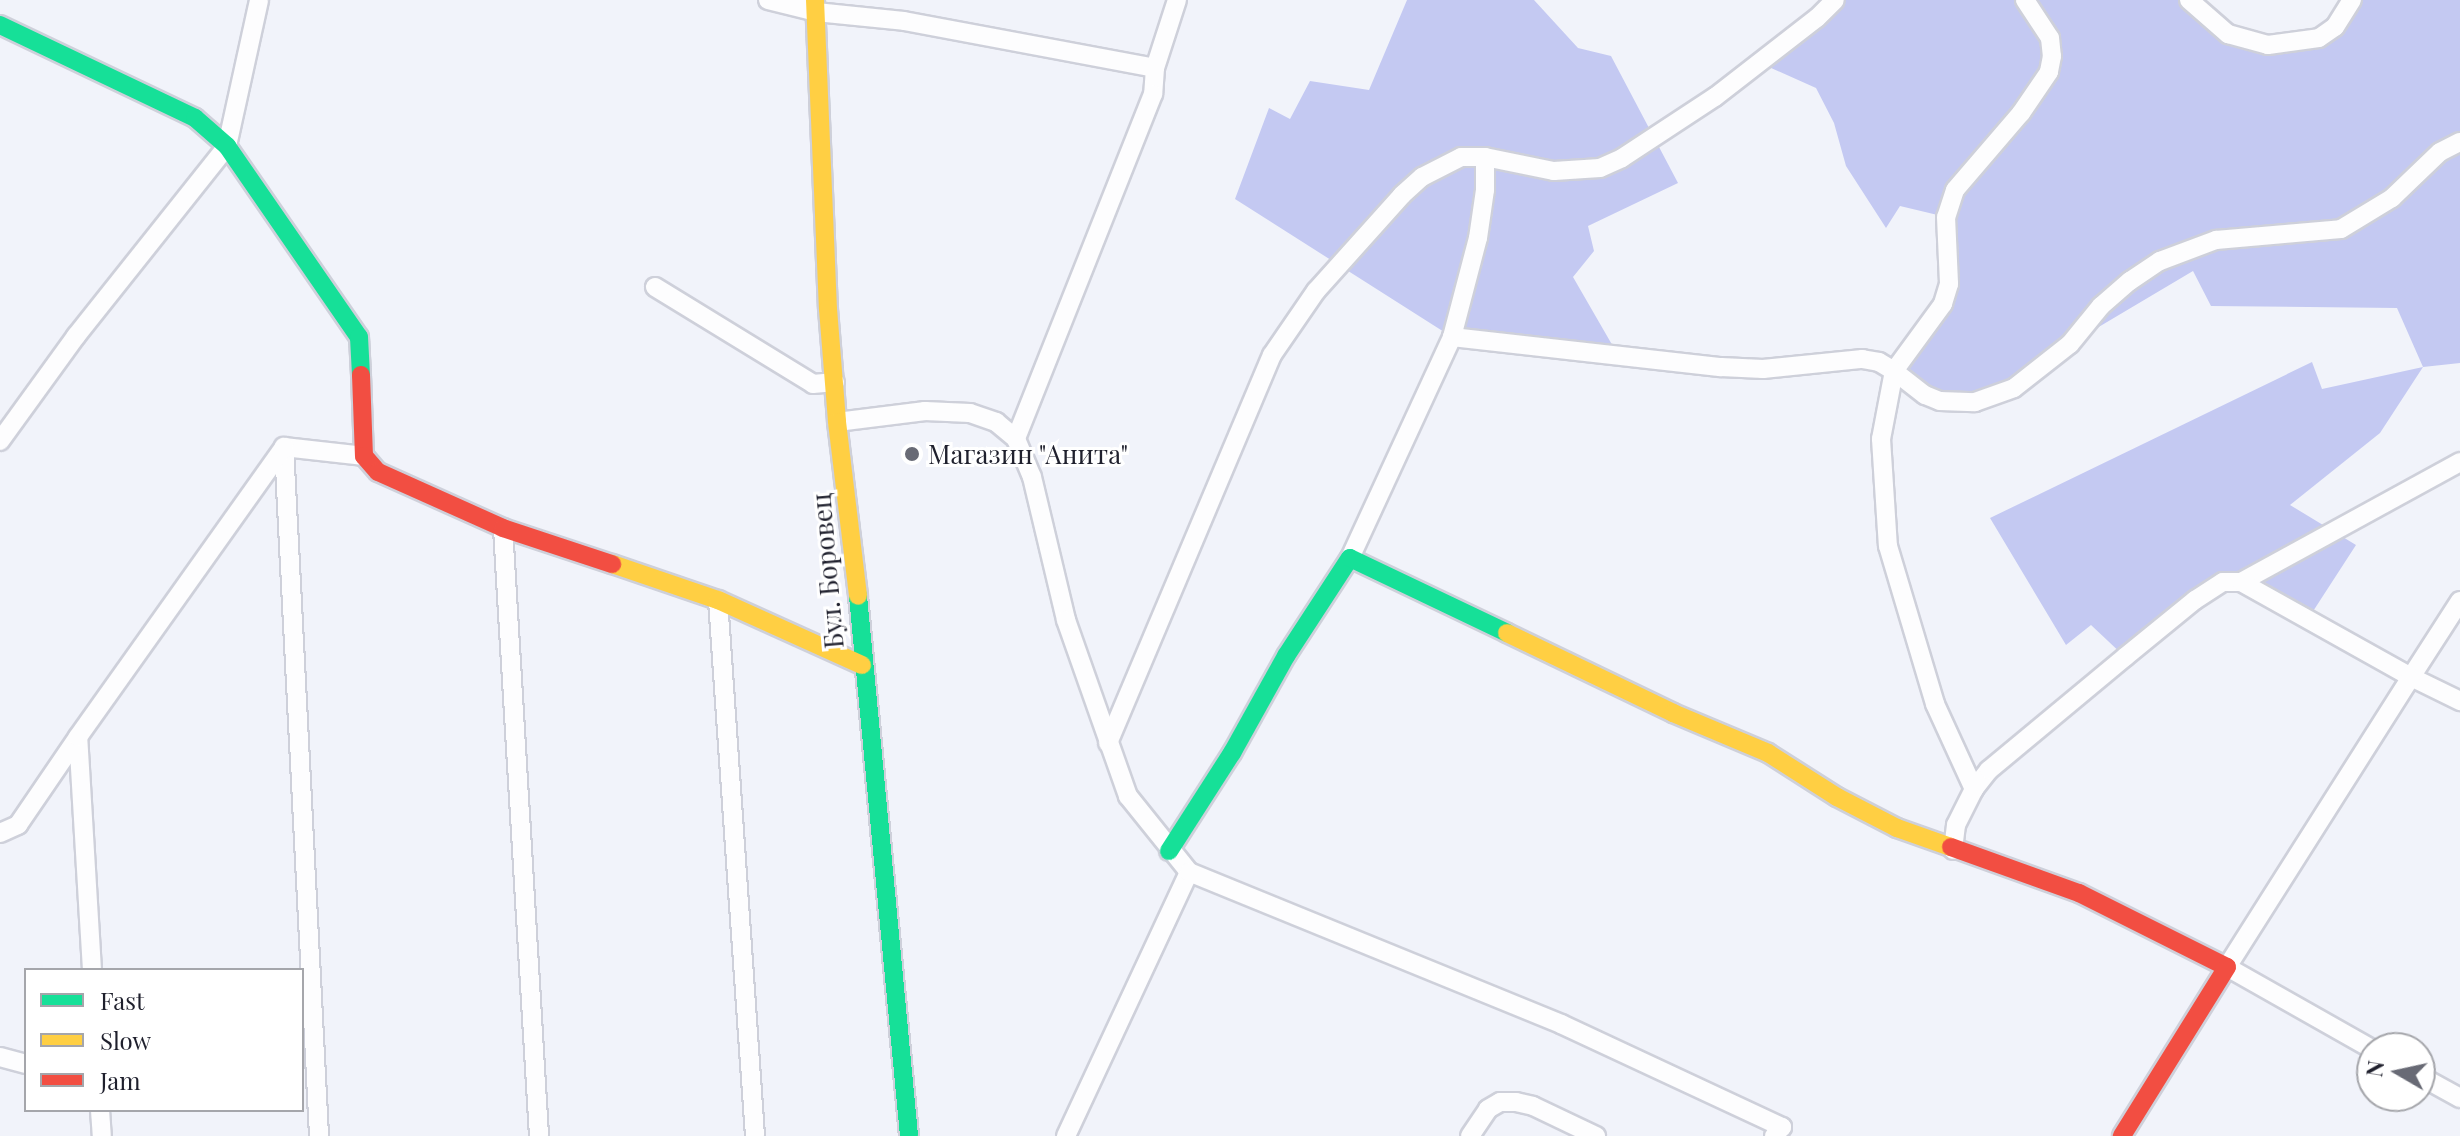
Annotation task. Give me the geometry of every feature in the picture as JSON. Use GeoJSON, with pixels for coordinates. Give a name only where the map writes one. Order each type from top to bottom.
{"type":"FeatureCollection","features":[{"type":"Feature","properties":{"kind":"street"},"geometry":{"type":"LineString","coordinates":[[0,441],[76,336],[227,146],[259,0]]}},
{"type":"Feature","properties":{"kind":"street"},"geometry":{"type":"LineString","coordinates":[[768,0],[904,21],[1155,68]]}},
{"type":"Feature","properties":{"kind":"street"},"geometry":{"type":"LineString","coordinates":[[1016,439],[1153,94],[1155,68],[1177,0]]}},
{"type":"Feature","properties":{"kind":"street"},"geometry":{"type":"LineString","coordinates":[[1108,743],[1272,355],[1316,291],[1402,195],[1422,177],[1461,157],[1485,157],[1554,171],[1580,171],[1622,158],[1715,97],[1817,18],[1835,0]]}},
{"type":"Feature","properties":{"kind":"street"},"geometry":{"type":"LineString","coordinates":[[1974,789],[1935,704],[1888,546],[1881,439],[1885,404],[1894,371],[1943,304],[1949,284],[1946,217],[1955,190],[2021,113],[2049,72],[2052,56],[2050,38],[2025,0]]}},
{"type":"Feature","properties":{"kind":"street"},"geometry":{"type":"LineString","coordinates":[[2189,0],[2228,34],[2268,45],[2319,38],[2335,27],[2352,0]]}},
{"type":"Feature","properties":{"kind":"street","name":"Бул. Боровец"},"geometry":{"type":"LineString","coordinates":[[816,6],[837,422],[857,576],[862,665],[909,1136]]}},
{"type":"Feature","properties":{"kind":"street"},"geometry":{"type":"LineString","coordinates":[[0,25],[195,118],[227,146],[359,337],[364,456],[378,472],[503,528],[718,600],[862,665]]}},
{"type":"Feature","properties":{"kind":"street"},"geometry":{"type":"LineString","coordinates":[[1452,337],[1735,368],[1763,369],[1862,359],[1879,362],[1925,395],[1940,401],[1966,403],[1993,397],[2039,370],[2070,344],[2101,306],[2160,261],[2216,240],[2341,229],[2392,198],[2440,152],[2460,142]]}},
{"type":"Feature","properties":{"kind":"street"},"geometry":{"type":"LineString","coordinates":[[1169,851],[1232,753],[1286,656],[1350,558],[1452,337],[1478,238],[1485,190],[1485,157]]}},
{"type":"Feature","properties":{"kind":"street"},"geometry":{"type":"LineString","coordinates":[[655,287],[813,384],[835,382]]}},
{"type":"Feature","properties":{"kind":"street"},"geometry":{"type":"LineString","coordinates":[[837,422],[925,411],[970,413],[996,422],[1016,439],[1032,477],[1066,620],[1128,796],[1169,851],[1189,872],[1561,1024],[1785,1133]]}},
{"type":"Feature","properties":{"kind":"street"},"geometry":{"type":"LineString","coordinates":[[284,447],[364,456]]}},
{"type":"Feature","properties":{"kind":"street"},"geometry":{"type":"LineString","coordinates":[[0,833],[18,825],[284,447]]}},
{"type":"Feature","properties":{"kind":"street"},"geometry":{"type":"LineString","coordinates":[[284,447],[319,1136]]}},
{"type":"Feature","properties":{"kind":"street"},"geometry":{"type":"LineString","coordinates":[[1953,850],[1956,825],[1964,804],[1989,770],[2195,600],[2223,582],[2241,582],[2460,462]]}},
{"type":"Feature","properties":{"kind":"street"},"geometry":{"type":"LineString","coordinates":[[503,528],[539,1136]]}},
{"type":"Feature","properties":{"kind":"street"},"geometry":{"type":"LineString","coordinates":[[1350,558],[1673,713],[1768,753],[1837,797],[1897,828],[2079,893],[2227,967],[2356,1040]]}},
{"type":"Feature","properties":{"kind":"street"},"geometry":{"type":"LineString","coordinates":[[2241,582],[2460,701]]}},
{"type":"Feature","properties":{"kind":"street"},"geometry":{"type":"LineString","coordinates":[[718,600],[755,1136]]}},
{"type":"Feature","properties":{"kind":"street"},"geometry":{"type":"LineString","coordinates":[[2122,1136],[2460,601]]}},
{"type":"Feature","properties":{"kind":"street"},"geometry":{"type":"LineString","coordinates":[[78,737],[92,968]]}},
{"type":"Feature","properties":{"kind":"street"},"geometry":{"type":"LineString","coordinates":[[1071,1134],[1189,872]]}},
{"type":"Feature","properties":{"kind":"street"},"geometry":{"type":"LineString","coordinates":[[0,1057],[24,1063]]}},
{"type":"Feature","properties":{"kind":"street"},"geometry":{"type":"LineString","coordinates":[[2436,1085],[2460,1098]]}},
{"type":"Feature","properties":{"kind":"street"},"geometry":{"type":"LineString","coordinates":[[1470,1136],[1488,1109],[1500,1102],[1516,1102],[1533,1106],[1596,1136]]}},
{"type":"Feature","properties":{"kind":"street"},"geometry":{"type":"LineString","coordinates":[[100,1112],[102,1136]]}},
{"type":"Feature","properties":{"kind":"shaded area"},"geometry":{"type":"Polygon","coordinates":[[[1407,0],[1534,0],[1578,48],[1611,56],[1678,183],[1588,226],[1594,251],[1573,277],[1618,355],[1452,337],[1235,199],[1269,108],[1290,119],[1310,81],[1369,90],[1407,0]]]}},
{"type":"Feature","properties":{"kind":"shaded area"},"geometry":{"type":"Polygon","coordinates":[[[1835,0],[2189,0],[2246,41],[2319,38],[2352,0],[2460,0],[2460,363],[2423,367],[2397,308],[2211,306],[2193,271],[2070,344],[2039,370],[1956,403],[1894,371],[1943,304],[1946,217],[1900,206],[1886,228],[1846,166],[1834,123],[1816,88],[1760,63],[1835,0]]]}},
{"type":"Feature","properties":{"kind":"shaded area"},"geometry":{"type":"Polygon","coordinates":[[[2312,362],[2322,389],[2423,367],[2380,433],[2290,505],[2356,545],[2308,619],[2223,582],[2125,657],[2091,625],[2066,645],[1990,518],[2312,362]]]}},
{"type":"Feature","properties":{"kind":"traffic: fast"},"geometry":{"type":"LineString","coordinates":[[0,25],[195,118],[227,146],[359,337],[361,375]]}},
{"type":"Feature","properties":{"kind":"traffic: fast"},"geometry":{"type":"LineString","coordinates":[[1169,851],[1232,753],[1286,656],[1350,558],[1507,633]]}},
{"type":"Feature","properties":{"kind":"traffic: fast"},"geometry":{"type":"LineString","coordinates":[[858,596],[909,1136]]}},
{"type":"Feature","properties":{"kind":"traffic: slow"},"geometry":{"type":"LineString","coordinates":[[815,0],[828,309],[837,422],[858,596]]}},
{"type":"Feature","properties":{"kind":"traffic: slow"},"geometry":{"type":"LineString","coordinates":[[612,564],[718,600],[862,665]]}},
{"type":"Feature","properties":{"kind":"traffic: slow"},"geometry":{"type":"LineString","coordinates":[[1507,633],[1673,713],[1768,753],[1837,797],[1897,828],[1951,847]]}},
{"type":"Feature","properties":{"kind":"traffic: jam"},"geometry":{"type":"LineString","coordinates":[[361,375],[364,456],[378,472],[503,528],[612,564]]}},
{"type":"Feature","properties":{"kind":"traffic: jam"},"geometry":{"type":"LineString","coordinates":[[1951,847],[2079,893],[2227,967],[2122,1136]]}},
{"type":"Feature","properties":{"kind":"place","name":"Магазин \"Анита\""},"geometry":{"type":"Point","coordinates":[912,454]}}]}
